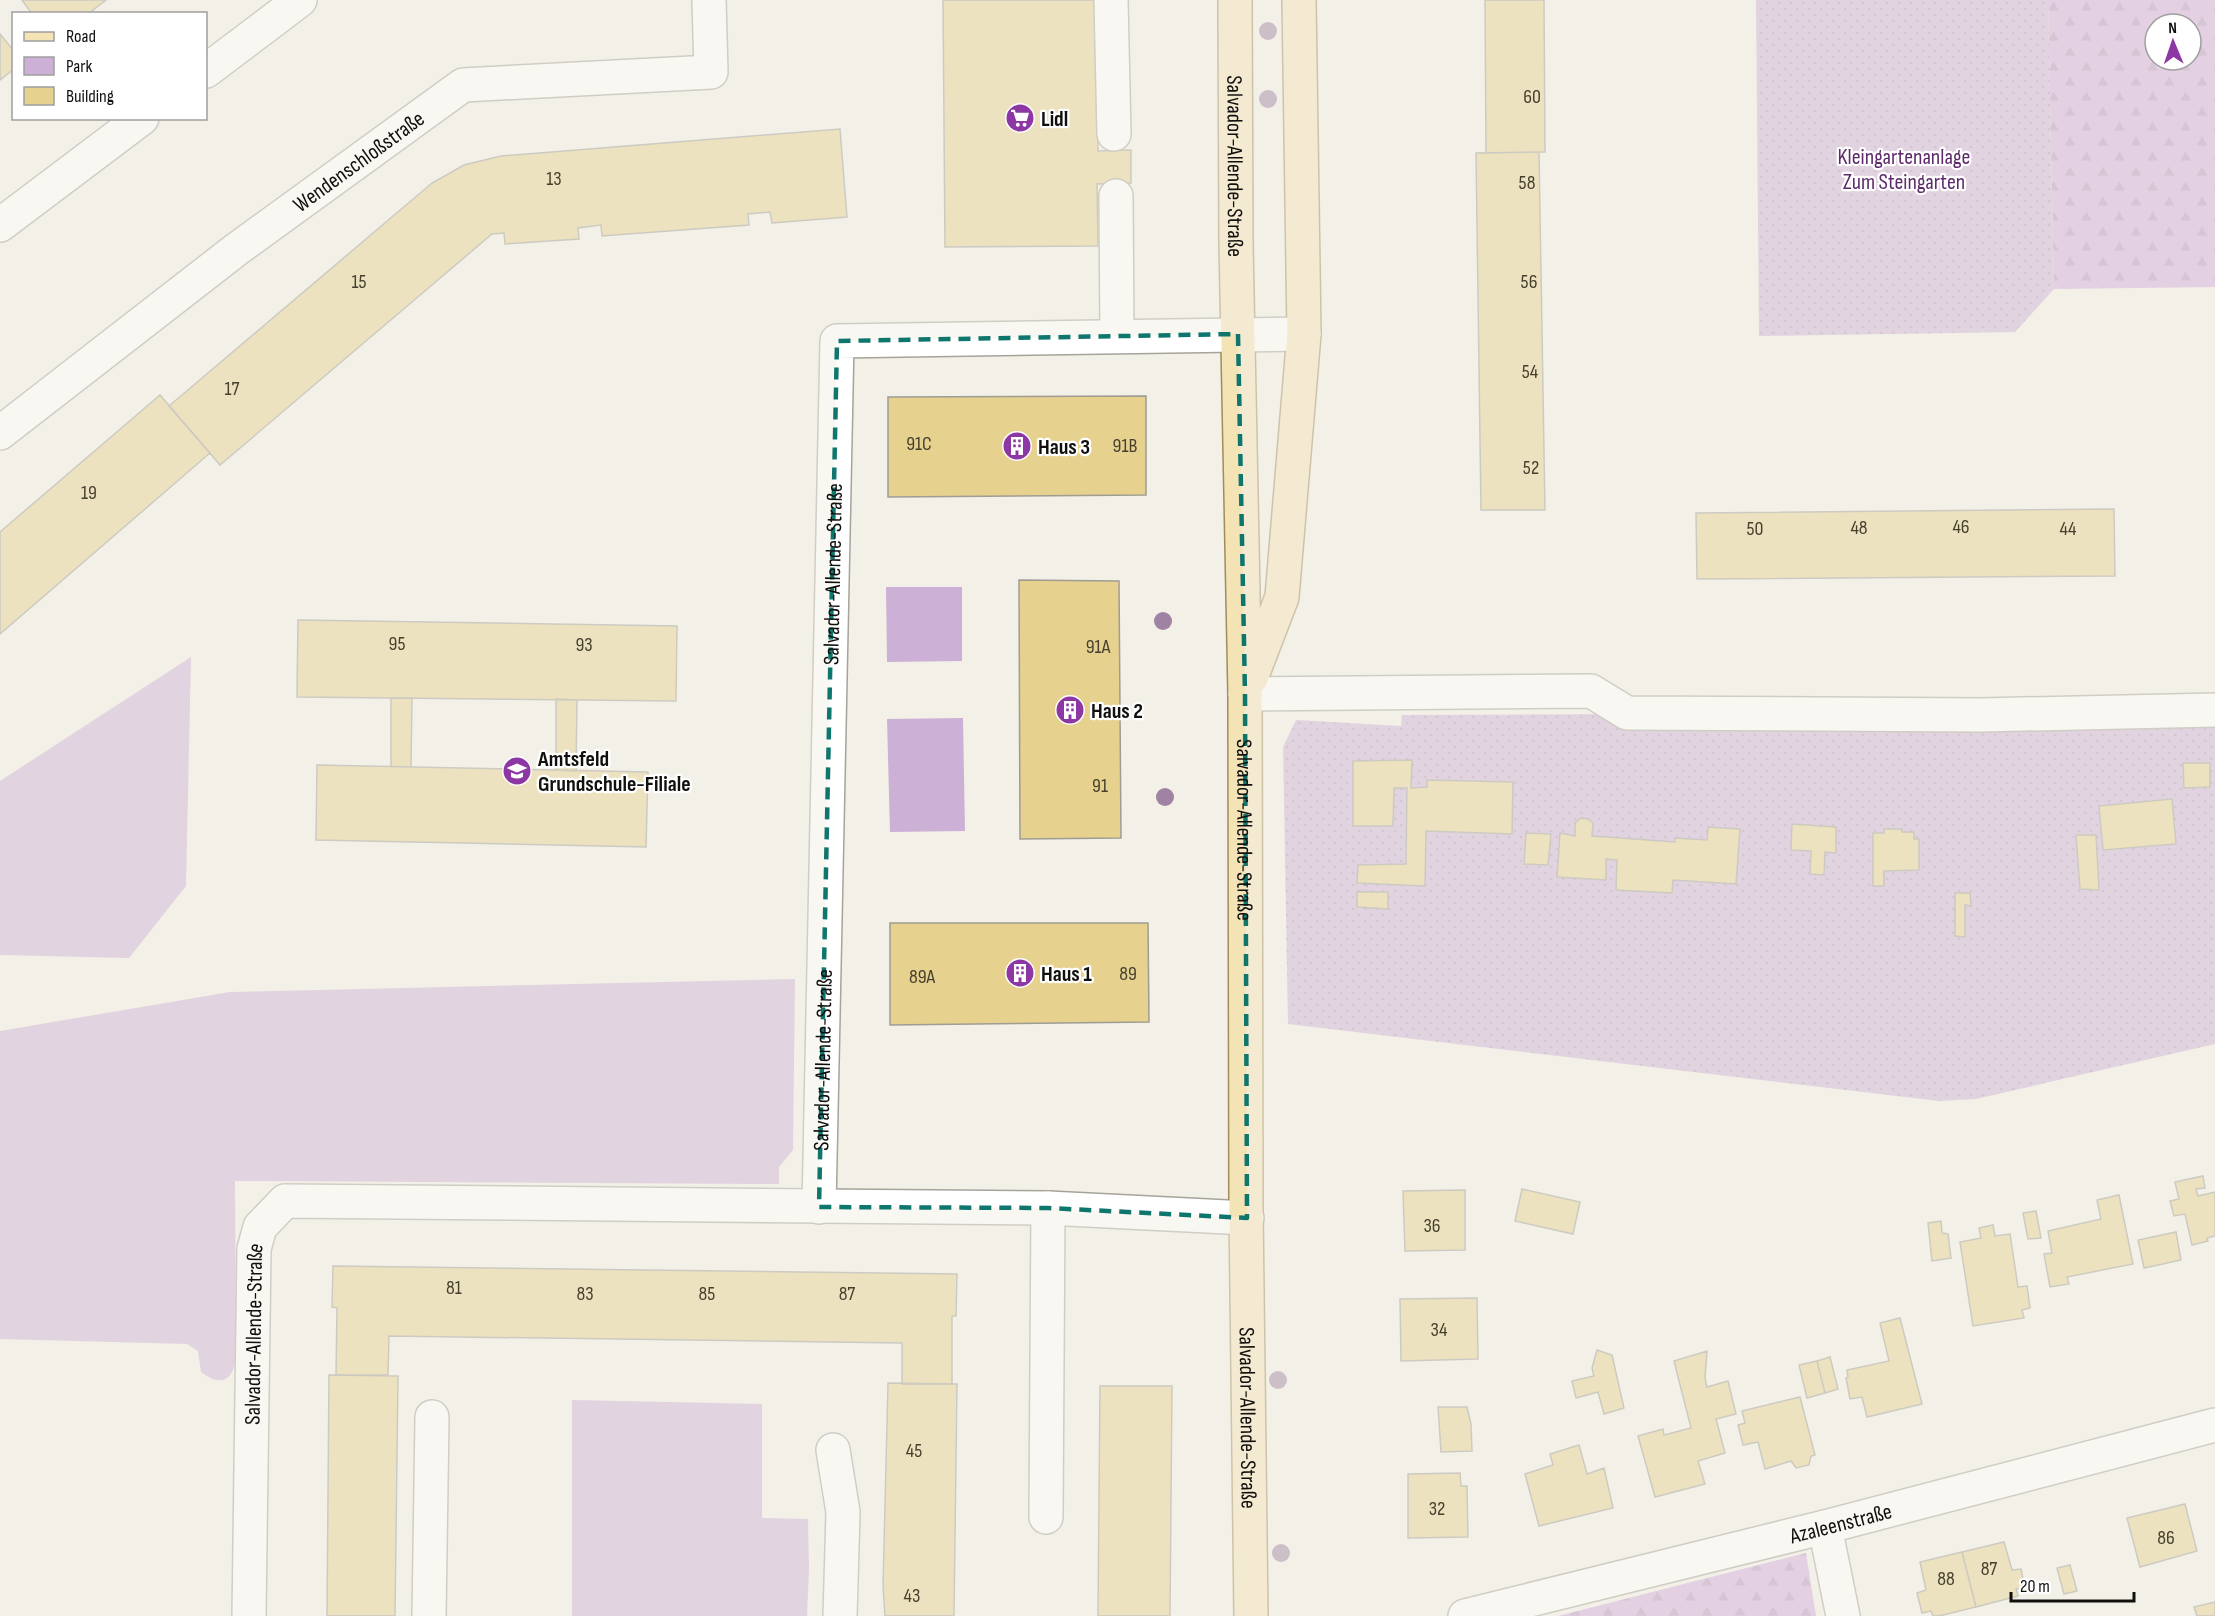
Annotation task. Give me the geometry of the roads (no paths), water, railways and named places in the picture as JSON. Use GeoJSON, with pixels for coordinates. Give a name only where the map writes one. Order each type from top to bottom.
{"type":"FeatureCollection","features":[{"type":"Feature","properties":{"kind":"main road","name":"Salvador-Allende-Straße"},"geometry":{"type":"LineString","coordinates":[[1234,0],[1245,694],[1246,1218],[1251,1616]]}},
{"type":"Feature","properties":{"kind":"main road","name":"Salvador-Allende-Straße"},"geometry":{"type":"LineString","coordinates":[[1245,694],[1282,597],[1304,334],[1299,0]]}},
{"type":"Feature","properties":{"kind":"street"},"geometry":{"type":"LineString","coordinates":[[207,70],[300,0]]}},
{"type":"Feature","properties":{"kind":"street","name":"Wendenschloßstraße"},"geometry":{"type":"LineString","coordinates":[[0,433],[237,249],[463,85],[711,72],[709,0]]}},
{"type":"Feature","properties":{"kind":"street"},"geometry":{"type":"LineString","coordinates":[[1111,0],[1114,134]]}},
{"type":"Feature","properties":{"kind":"street"},"geometry":{"type":"LineString","coordinates":[[0,225],[139,120]]}},
{"type":"Feature","properties":{"kind":"street"},"geometry":{"type":"LineString","coordinates":[[1116,196],[1118,336]]}},
{"type":"Feature","properties":{"kind":"street","name":"Salvador-Allende-Straße"},"geometry":{"type":"LineString","coordinates":[[819,1207],[837,341],[1304,334]]}},
{"type":"Feature","properties":{"kind":"street"},"geometry":{"type":"LineString","coordinates":[[1245,694],[1591,692],[1627,713],[1992,715],[2215,710]]}},
{"type":"Feature","properties":{"kind":"street","name":"Salvador-Allende-Straße"},"geometry":{"type":"LineString","coordinates":[[249,1616],[254,1249],[260,1227],[285,1201],[1048,1208],[1246,1218]]}},
{"type":"Feature","properties":{"kind":"street"},"geometry":{"type":"LineString","coordinates":[[1046,1517],[1048,1208]]}},
{"type":"Feature","properties":{"kind":"street"},"geometry":{"type":"LineString","coordinates":[[429,1616],[432,1417]]}},
{"type":"Feature","properties":{"kind":"street","name":"Azaleenstraße"},"geometry":{"type":"LineString","coordinates":[[1465,1616],[1825,1527],[2215,1425]]}},
{"type":"Feature","properties":{"kind":"street"},"geometry":{"type":"LineString","coordinates":[[833,1450],[843,1512],[840,1616]]}},
{"type":"Feature","properties":{"kind":"street"},"geometry":{"type":"LineString","coordinates":[[1825,1527],[1843,1616]]}},
{"type":"Feature","properties":{"kind":"place","name":"Lidl"},"geometry":{"type":"Point","coordinates":[1020,118]}},
{"type":"Feature","properties":{"kind":"place","name":"Haus 3"},"geometry":{"type":"Point","coordinates":[1017,446]}},
{"type":"Feature","properties":{"kind":"place","name":"Haus 2"},"geometry":{"type":"Point","coordinates":[1070,710]}},
{"type":"Feature","properties":{"kind":"place","name":"Amtsfeld Grundschule-Filiale"},"geometry":{"type":"Point","coordinates":[517,771]}},
{"type":"Feature","properties":{"kind":"place","name":"Haus 1"},"geometry":{"type":"Point","coordinates":[1020,973]}},
{"type":"Feature","properties":{"kind":"park label","name":"Kleingartenanlage Zum Steingarten"},"geometry":{"type":"Point","coordinates":[1904,168]}}]}
